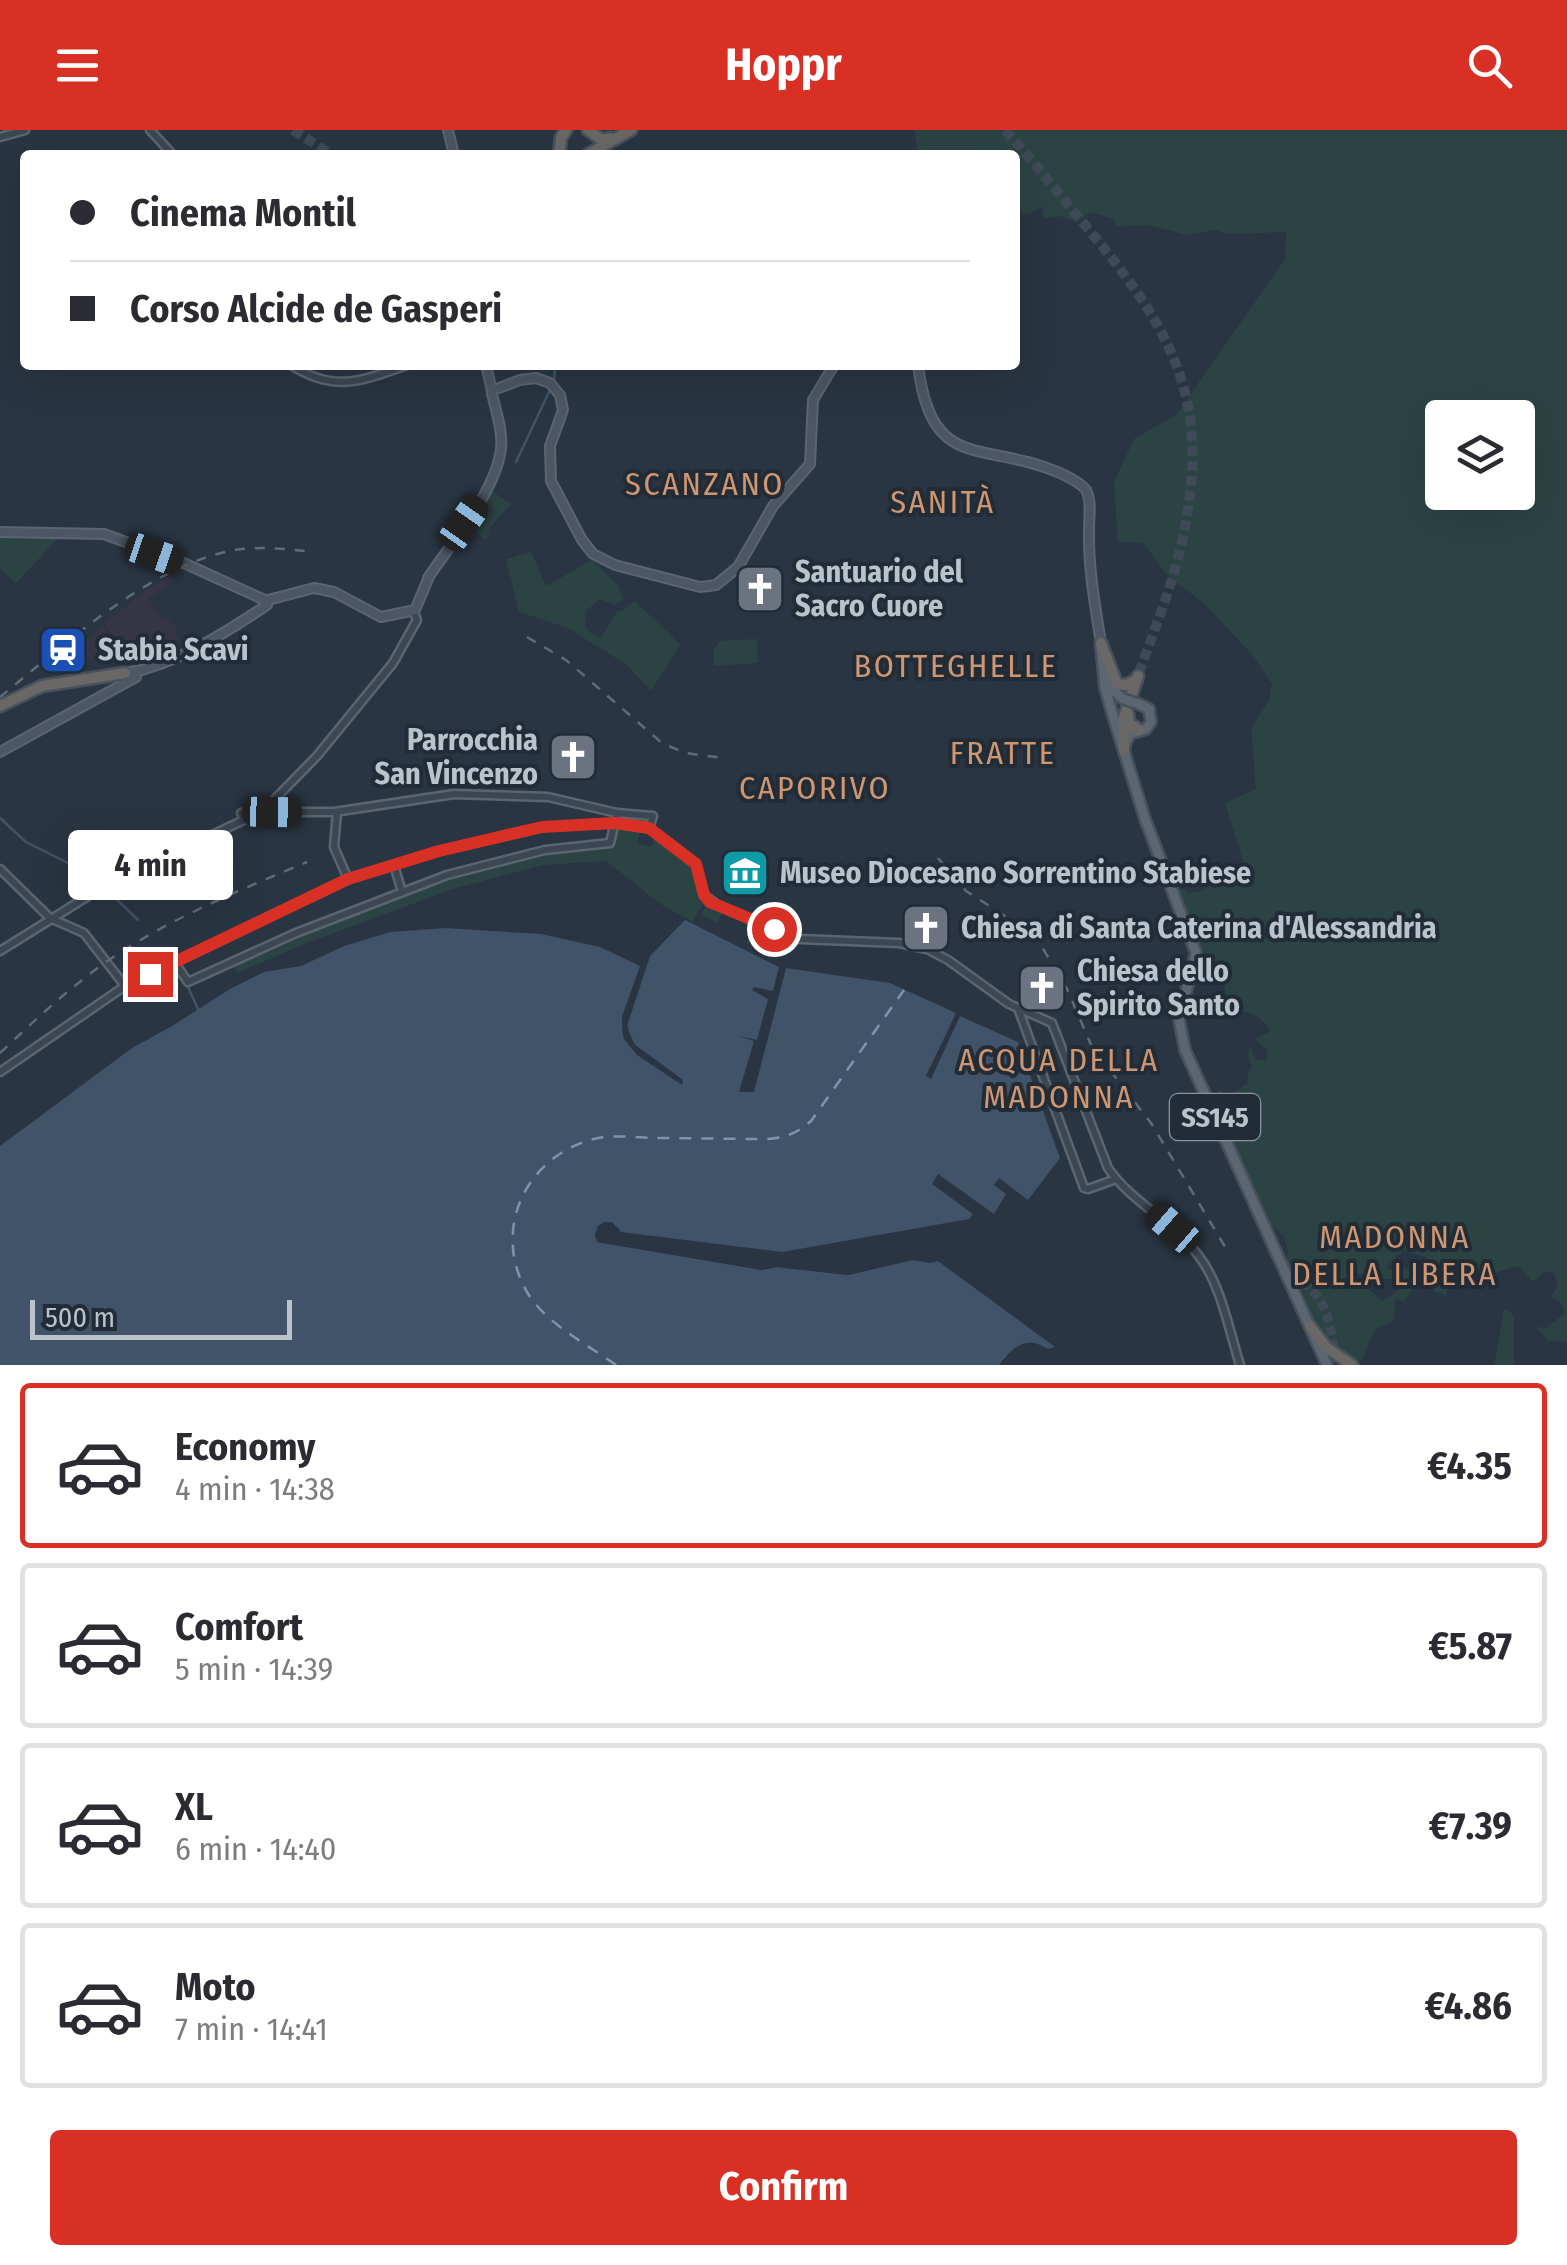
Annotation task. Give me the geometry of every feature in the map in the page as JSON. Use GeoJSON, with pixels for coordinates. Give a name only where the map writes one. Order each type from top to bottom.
{"type":"FeatureCollection","features":[{"type":"Feature","properties":{"kind":"highway"},"geometry":{"type":"LineString","coordinates":[[588,130],[602,140],[630,130]]}},
{"type":"Feature","properties":{"kind":"highway"},"geometry":{"type":"LineString","coordinates":[[594,150],[630,130]]}},
{"type":"Feature","properties":{"kind":"highway","name":"SS145"},"geometry":{"type":"LineString","coordinates":[[1100,643],[1116,684],[1126,685],[1137,678],[1122,730],[1124,750]]}},
{"type":"Feature","properties":{"kind":"highway"},"geometry":{"type":"LineString","coordinates":[[0,706],[54,683],[135,674]]}},
{"type":"Feature","properties":{"kind":"highway"},"geometry":{"type":"LineString","coordinates":[[1130,702],[1127,720],[1139,730]]}},
{"type":"Feature","properties":{"kind":"highway"},"geometry":{"type":"LineString","coordinates":[[1310,1326],[1326,1347],[1352,1365]]}},
{"type":"Feature","properties":{"kind":"main road"},"geometry":{"type":"LineString","coordinates":[[0,752],[135,674],[298,591],[321,589],[380,617],[413,607],[429,576],[478,504],[496,465],[502,443],[496,392],[488,370]]}},
{"type":"Feature","properties":{"kind":"main road"},"geometry":{"type":"LineString","coordinates":[[496,392],[529,378],[553,387],[563,402],[550,446],[552,481],[582,540],[603,561],[700,587],[716,585],[738,567],[772,506],[810,464],[814,400],[831,370]]}},
{"type":"Feature","properties":{"kind":"main road"},"geometry":{"type":"LineString","coordinates":[[919,370],[922,397],[930,417],[948,439],[982,454],[1043,466],[1086,490],[1090,506],[1090,565],[1107,697],[1124,750]]}},
{"type":"Feature","properties":{"kind":"main road"},"geometry":{"type":"LineString","coordinates":[[0,532],[104,534],[186,564],[269,603]]}},
{"type":"Feature","properties":{"kind":"main road"},"geometry":{"type":"LineString","coordinates":[[1100,643],[1108,682],[1130,702],[1149,709],[1152,718],[1149,726],[1130,734],[1124,750]]}},
{"type":"Feature","properties":{"kind":"main road","name":"SS145"},"geometry":{"type":"LineString","coordinates":[[1124,750],[1145,819],[1196,953],[1179,1020],[1185,1050],[1326,1365]]}},
{"type":"Feature","properties":{"kind":"main road","name":"SS145"},"geometry":{"type":"LineString","coordinates":[[1278,1261],[1290,1276]]}},
{"type":"Feature","properties":{"kind":"street"},"geometry":{"type":"LineString","coordinates":[[0,137],[24,130]]}},
{"type":"Feature","properties":{"kind":"street"},"geometry":{"type":"LineString","coordinates":[[150,130],[168,150]]}},
{"type":"Feature","properties":{"kind":"street"},"geometry":{"type":"LineString","coordinates":[[300,370],[330,383],[366,379],[392,370]]}},
{"type":"Feature","properties":{"kind":"street"},"geometry":{"type":"LineString","coordinates":[[269,808],[343,727],[388,669],[416,620],[413,607]]}},
{"type":"Feature","properties":{"kind":"street"},"geometry":{"type":"LineString","coordinates":[[0,951],[101,888],[269,808],[335,812],[460,795],[548,797],[617,813],[652,816],[649,828]]}},
{"type":"Feature","properties":{"kind":"street"},"geometry":{"type":"LineString","coordinates":[[335,812],[334,847],[348,879]]}},
{"type":"Feature","properties":{"kind":"street"},"geometry":{"type":"LineString","coordinates":[[176,963],[188,982],[233,959],[447,875],[527,855],[610,844],[617,813]]}},
{"type":"Feature","properties":{"kind":"street"},"geometry":{"type":"LineString","coordinates":[[0,1072],[125,986],[348,879],[542,827],[615,823],[649,828],[696,864],[704,895],[719,906],[800,939],[900,943],[928,950],[1009,1004],[1052,1023],[1112,1178],[1173,1228],[1202,1259],[1240,1365]]}},
{"type":"Feature","properties":{"kind":"street"},"geometry":{"type":"LineString","coordinates":[[394,864],[402,892]]}},
{"type":"Feature","properties":{"kind":"street"},"geometry":{"type":"LineString","coordinates":[[0,869],[50,918],[84,933],[125,986]]}},
{"type":"Feature","properties":{"kind":"street"},"geometry":{"type":"LineString","coordinates":[[1018,1007],[1084,1188],[1088,1190],[1112,1178]]}},
{"type":"Feature","properties":{"kind":"shaded area"},"geometry":{"type":"Polygon","coordinates":[[[170,575],[174,580],[148,599],[163,619],[176,627],[178,649],[148,665],[117,664],[103,652],[90,659],[80,645],[102,627],[114,638],[105,623],[170,575]]]}},
{"type":"Feature","properties":{"kind":"shaded area"},"geometry":{"type":"Polygon","coordinates":[[[685,920],[779,967],[773,991],[754,987],[752,990],[768,999],[757,1040],[738,1036],[754,1041],[739,1092],[754,1092],[786,968],[890,983],[956,1013],[926,1076],[931,1079],[960,1016],[1018,1042],[1060,1158],[1028,1200],[999,1178],[994,1185],[1006,1194],[994,1214],[938,1174],[932,1184],[973,1214],[969,1219],[782,1252],[621,1232],[612,1222],[604,1222],[597,1242],[762,1270],[777,1267],[848,1275],[912,1260],[938,1261],[1055,1347],[1027,1343],[999,1365],[0,1365],[0,1146],[132,1048],[264,972],[301,966],[344,946],[390,932],[445,928],[541,934],[600,947],[640,966],[622,1017],[624,1039],[641,1051],[630,1035],[628,1016],[650,956],[685,920]]]}},
{"type":"Feature","properties":{"kind":"green space"},"geometry":{"type":"Polygon","coordinates":[[[915,130],[1567,130],[1567,1342],[1548,1340],[1535,1327],[1546,1328],[1565,1313],[1560,1302],[1550,1297],[1558,1287],[1554,1273],[1545,1271],[1533,1282],[1518,1266],[1494,1273],[1493,1263],[1486,1260],[1478,1273],[1449,1282],[1446,1296],[1434,1291],[1434,1276],[1428,1271],[1404,1301],[1395,1299],[1394,1321],[1375,1329],[1362,1360],[1355,1363],[1317,1332],[1285,1263],[1288,1252],[1284,1237],[1266,1220],[1229,1137],[1234,1128],[1233,1114],[1220,1118],[1211,1098],[1216,1098],[1219,1090],[1243,1117],[1248,1117],[1247,1111],[1258,1102],[1243,1093],[1236,1100],[1229,1095],[1247,1084],[1252,1067],[1250,1046],[1256,1060],[1267,1060],[1267,1050],[1255,1039],[1271,1031],[1254,1014],[1231,1012],[1222,978],[1197,942],[1172,879],[1178,876],[1181,890],[1186,889],[1187,893],[1201,891],[1244,864],[1225,803],[1256,789],[1251,728],[1268,702],[1272,684],[1254,657],[1206,605],[1168,576],[1143,543],[1118,542],[1114,482],[1134,439],[1176,415],[1285,259],[1286,232],[1229,234],[1215,230],[1187,235],[1148,225],[1116,227],[1114,219],[1090,212],[1077,222],[1060,216],[1044,219],[1042,207],[1027,215],[1020,212],[1020,150],[918,150],[915,130]],[[1404,1250],[1387,1266],[1389,1270],[1401,1267],[1420,1271],[1395,1287],[1391,1279],[1382,1279],[1378,1274],[1356,1274],[1354,1283],[1368,1288],[1382,1301],[1428,1271],[1427,1258],[1404,1250]]]}},
{"type":"Feature","properties":{"kind":"green space"},"geometry":{"type":"Polygon","coordinates":[[[492,491],[511,504],[488,530],[491,533],[485,540],[471,527],[492,491]]]}},
{"type":"Feature","properties":{"kind":"green space"},"geometry":{"type":"Polygon","coordinates":[[[0,532],[63,533],[16,583],[0,569],[0,532]]]}},
{"type":"Feature","properties":{"kind":"green space"},"geometry":{"type":"Polygon","coordinates":[[[531,552],[546,586],[592,560],[618,585],[623,599],[615,605],[600,599],[586,611],[585,625],[589,631],[601,638],[617,611],[635,601],[678,642],[680,645],[651,691],[627,665],[568,628],[519,612],[506,559],[531,552]]]}},
{"type":"Feature","properties":{"kind":"green space"},"geometry":{"type":"Polygon","coordinates":[[[757,639],[758,663],[714,666],[713,651],[719,641],[757,639]]]}},
{"type":"Feature","properties":{"kind":"green space"},"geometry":{"type":"Polygon","coordinates":[[[616,827],[641,828],[637,843],[651,847],[655,835],[693,866],[702,898],[791,937],[789,943],[761,931],[754,934],[749,945],[746,943],[753,927],[722,913],[718,923],[701,915],[705,907],[702,905],[693,922],[662,905],[606,861],[543,865],[453,889],[237,973],[233,963],[456,876],[543,854],[612,847],[616,827]]]}},
{"type":"Feature","properties":{"kind":"green space"},"geometry":{"type":"Polygon","coordinates":[[[1504,1310],[1514,1316],[1514,1365],[1494,1365],[1504,1310]]]}},
{"type":"Feature","properties":{"kind":"pier"},"geometry":{"type":"Polygon","coordinates":[[[663,934],[667,938],[650,956],[627,1026],[634,1044],[683,1080],[682,1085],[637,1055],[624,1039],[622,1029],[622,1017],[642,962],[652,943],[663,934]]]}},
{"type":"Feature","properties":{"kind":"pier"},"geometry":{"type":"Polygon","coordinates":[[[612,1222],[611,1227],[619,1228],[619,1232],[606,1227],[601,1238],[763,1264],[848,1270],[916,1255],[938,1261],[912,1260],[848,1275],[777,1267],[762,1270],[597,1242],[598,1226],[612,1222]]]}},
{"type":"Feature","properties":{"kind":"waterway"},"geometry":{"type":"LineString","coordinates":[[554,383],[555,370]]}},
{"type":"Feature","properties":{"kind":"waterway"},"geometry":{"type":"LineString","coordinates":[[516,462],[550,390]]}},
{"type":"Feature","properties":{"kind":"waterway"},"geometry":{"type":"LineString","coordinates":[[0,818],[26,842],[76,867]]}},
{"type":"Feature","properties":{"kind":"waterway"},"geometry":{"type":"LineString","coordinates":[[108,891],[138,920]]}},
{"type":"Feature","properties":{"kind":"waterway"},"geometry":{"type":"LineString","coordinates":[[188,987],[198,1009]]}},
{"type":"Feature","properties":{"kind":"ferry route"},"geometry":{"type":"LineString","coordinates":[[616,1365],[556,1324],[527,1292],[517,1268],[513,1243],[522,1197],[535,1176],[573,1146],[598,1138],[767,1139],[796,1132],[811,1121],[904,990]]}},
{"type":"Feature","properties":{"kind":"tunnel"},"geometry":{"type":"LineString","coordinates":[[293,130],[324,150]]}},
{"type":"Feature","properties":{"kind":"tunnel"},"geometry":{"type":"LineString","coordinates":[[1005,130],[1143,302],[1163,336],[1188,407],[1191,489],[1183,537],[1169,590],[1138,676]]}},
{"type":"Feature","properties":{"kind":"tunnel"},"geometry":{"type":"LineString","coordinates":[[1290,1276],[1313,1291],[1326,1312],[1336,1365]]}},
{"type":"Feature","properties":{"kind":"railway"},"geometry":{"type":"LineString","coordinates":[[0,697],[111,609],[172,571],[235,550],[313,552]]}},
{"type":"Feature","properties":{"kind":"railway"},"geometry":{"type":"LineString","coordinates":[[527,637],[566,660],[662,743],[685,753],[723,758]]}},
{"type":"Feature","properties":{"kind":"railway"},"geometry":{"type":"LineString","coordinates":[[938,858],[966,891],[1016,923],[1042,947],[1067,989],[1092,1047],[1151,1123],[1227,1250]]}},
{"type":"Feature","properties":{"kind":"railway"},"geometry":{"type":"LineString","coordinates":[[0,1053],[78,983],[154,932],[307,862]]}},
{"type":"Feature","properties":{"kind":"place","name":"Santuario del Sacro Cuore"},"geometry":{"type":"Point","coordinates":[760,589]}},
{"type":"Feature","properties":{"kind":"place","name":"Stabia Scavi"},"geometry":{"type":"Point","coordinates":[63,650]}},
{"type":"Feature","properties":{"kind":"place","name":"Parrocchia San Vincenzo"},"geometry":{"type":"Point","coordinates":[573,757]}},
{"type":"Feature","properties":{"kind":"place","name":"Museo Diocesano Sorrentino Stabiese"},"geometry":{"type":"Point","coordinates":[745,873]}},
{"type":"Feature","properties":{"kind":"place","name":"Chiesa di Santa Caterina d'Alessandria"},"geometry":{"type":"Point","coordinates":[926,928]}},
{"type":"Feature","properties":{"kind":"place","name":"Chiesa dello Spirito Santo"},"geometry":{"type":"Point","coordinates":[1042,988]}},
{"type":"Feature","properties":{"kind":"district","name":"SCANZANO"},"geometry":{"type":"Point","coordinates":[705,484]}},
{"type":"Feature","properties":{"kind":"district","name":"SANITÀ"},"geometry":{"type":"Point","coordinates":[943,502]}},
{"type":"Feature","properties":{"kind":"district","name":"BOTTEGHELLE"},"geometry":{"type":"Point","coordinates":[956,666]}},
{"type":"Feature","properties":{"kind":"district","name":"FRATTE"},"geometry":{"type":"Point","coordinates":[1003,753]}},
{"type":"Feature","properties":{"kind":"district","name":"CAPORIVO"},"geometry":{"type":"Point","coordinates":[815,788]}},
{"type":"Feature","properties":{"kind":"district","name":"ACQUA DELLA MADONNA"},"geometry":{"type":"Point","coordinates":[1059,1078]}},
{"type":"Feature","properties":{"kind":"district","name":"MADONNA DELLA LIBERA"},"geometry":{"type":"Point","coordinates":[1395,1256]}},
{"type":"Feature","properties":{"kind":"route"},"geometry":{"type":"LineString","coordinates":[[150,974],[348,879],[454,847],[566,825],[615,823],[649,828],[696,864],[701,888],[710,902],[774,929]]}}]}
